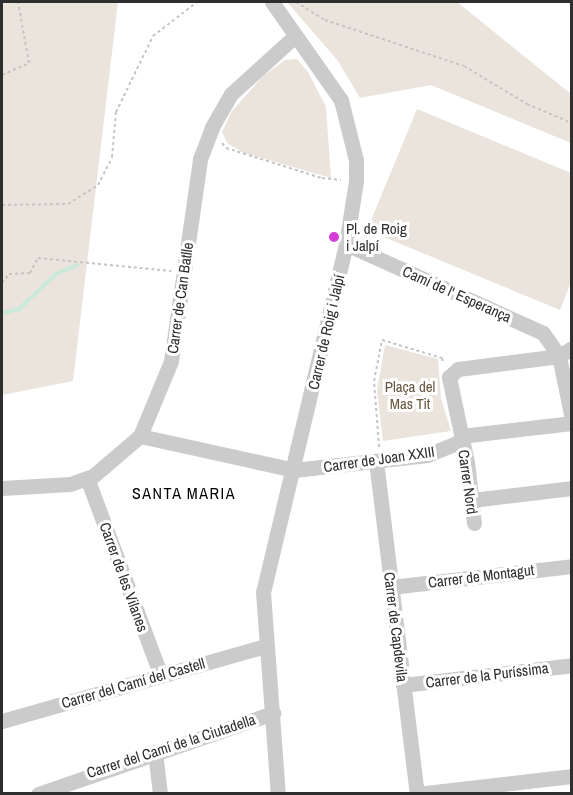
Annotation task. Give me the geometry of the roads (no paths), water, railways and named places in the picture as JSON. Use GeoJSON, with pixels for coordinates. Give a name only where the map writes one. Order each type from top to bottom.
{"type":"FeatureCollection","features":[{"type":"Feature","properties":{"kind":"street","name":"Carrer de Roig i Jalpí"},"geometry":{"type":"LineString","coordinates":[[272,2],[341,100],[350,127],[356,181],[346,244],[294,470],[263,592],[278,794]]}},
{"type":"Feature","properties":{"kind":"street","name":"Carrer de Can Batlle"},"geometry":{"type":"LineString","coordinates":[[2,488],[70,484],[87,478],[109,465],[140,436],[171,361],[200,159],[212,127],[231,94],[295,36]]}},
{"type":"Feature","properties":{"kind":"street","name":"Camí de l' Esperança"},"geometry":{"type":"LineString","coordinates":[[346,244],[543,333],[565,352]]}},
{"type":"Feature","properties":{"kind":"street"},"geometry":{"type":"LineString","coordinates":[[462,438],[449,377],[451,369],[565,352],[572,421]]}},
{"type":"Feature","properties":{"kind":"street","name":"Carrer de Joan XXIII"},"geometry":{"type":"LineString","coordinates":[[140,436],[294,470],[427,455],[462,438],[572,421]]}},
{"type":"Feature","properties":{"kind":"street","name":"Carrer Nord"},"geometry":{"type":"LineString","coordinates":[[462,438],[474,523]]}},
{"type":"Feature","properties":{"kind":"street","name":"Carrer de Capdevila"},"geometry":{"type":"LineString","coordinates":[[376,461],[417,794]]}},
{"type":"Feature","properties":{"kind":"street","name":"Carrer de les Vilanes"},"geometry":{"type":"LineString","coordinates":[[87,478],[160,676]]}},
{"type":"Feature","properties":{"kind":"street"},"geometry":{"type":"LineString","coordinates":[[472,500],[572,488]]}},
{"type":"Feature","properties":{"kind":"street","name":"Carrer de Montagut"},"geometry":{"type":"LineString","coordinates":[[391,587],[572,566]]}},
{"type":"Feature","properties":{"kind":"street","name":"Carrer del Camí del Castell"},"geometry":{"type":"LineString","coordinates":[[2,721],[266,646]]}},
{"type":"Feature","properties":{"kind":"street","name":"Carrer de la Puríssima"},"geometry":{"type":"LineString","coordinates":[[403,685],[572,665]]}},
{"type":"Feature","properties":{"kind":"street","name":"Carrer del Camí de la Ciutadella"},"geometry":{"type":"LineString","coordinates":[[42,792],[273,713]]}},
{"type":"Feature","properties":{"kind":"street"},"geometry":{"type":"LineString","coordinates":[[155,752],[160,794]]}},
{"type":"Feature","properties":{"kind":"street"},"geometry":{"type":"LineString","coordinates":[[417,794],[572,776]]}},
{"type":"Feature","properties":{"kind":"waterway"},"geometry":{"type":"LineString","coordinates":[[2,313],[19,309],[56,274],[77,265]]}},
{"type":"Feature","properties":{"kind":"place","name":"Pl. de Roig i Jalpí"},"geometry":{"type":"Point","coordinates":[334,237]}},
{"type":"Feature","properties":{"kind":"district","name":"SANTA MARIA"},"geometry":{"type":"Point","coordinates":[184,493]}},
{"type":"Feature","properties":{"kind":"park label","name":"Plaça del Mas Tit"},"geometry":{"type":"Point","coordinates":[410,394]}}]}
